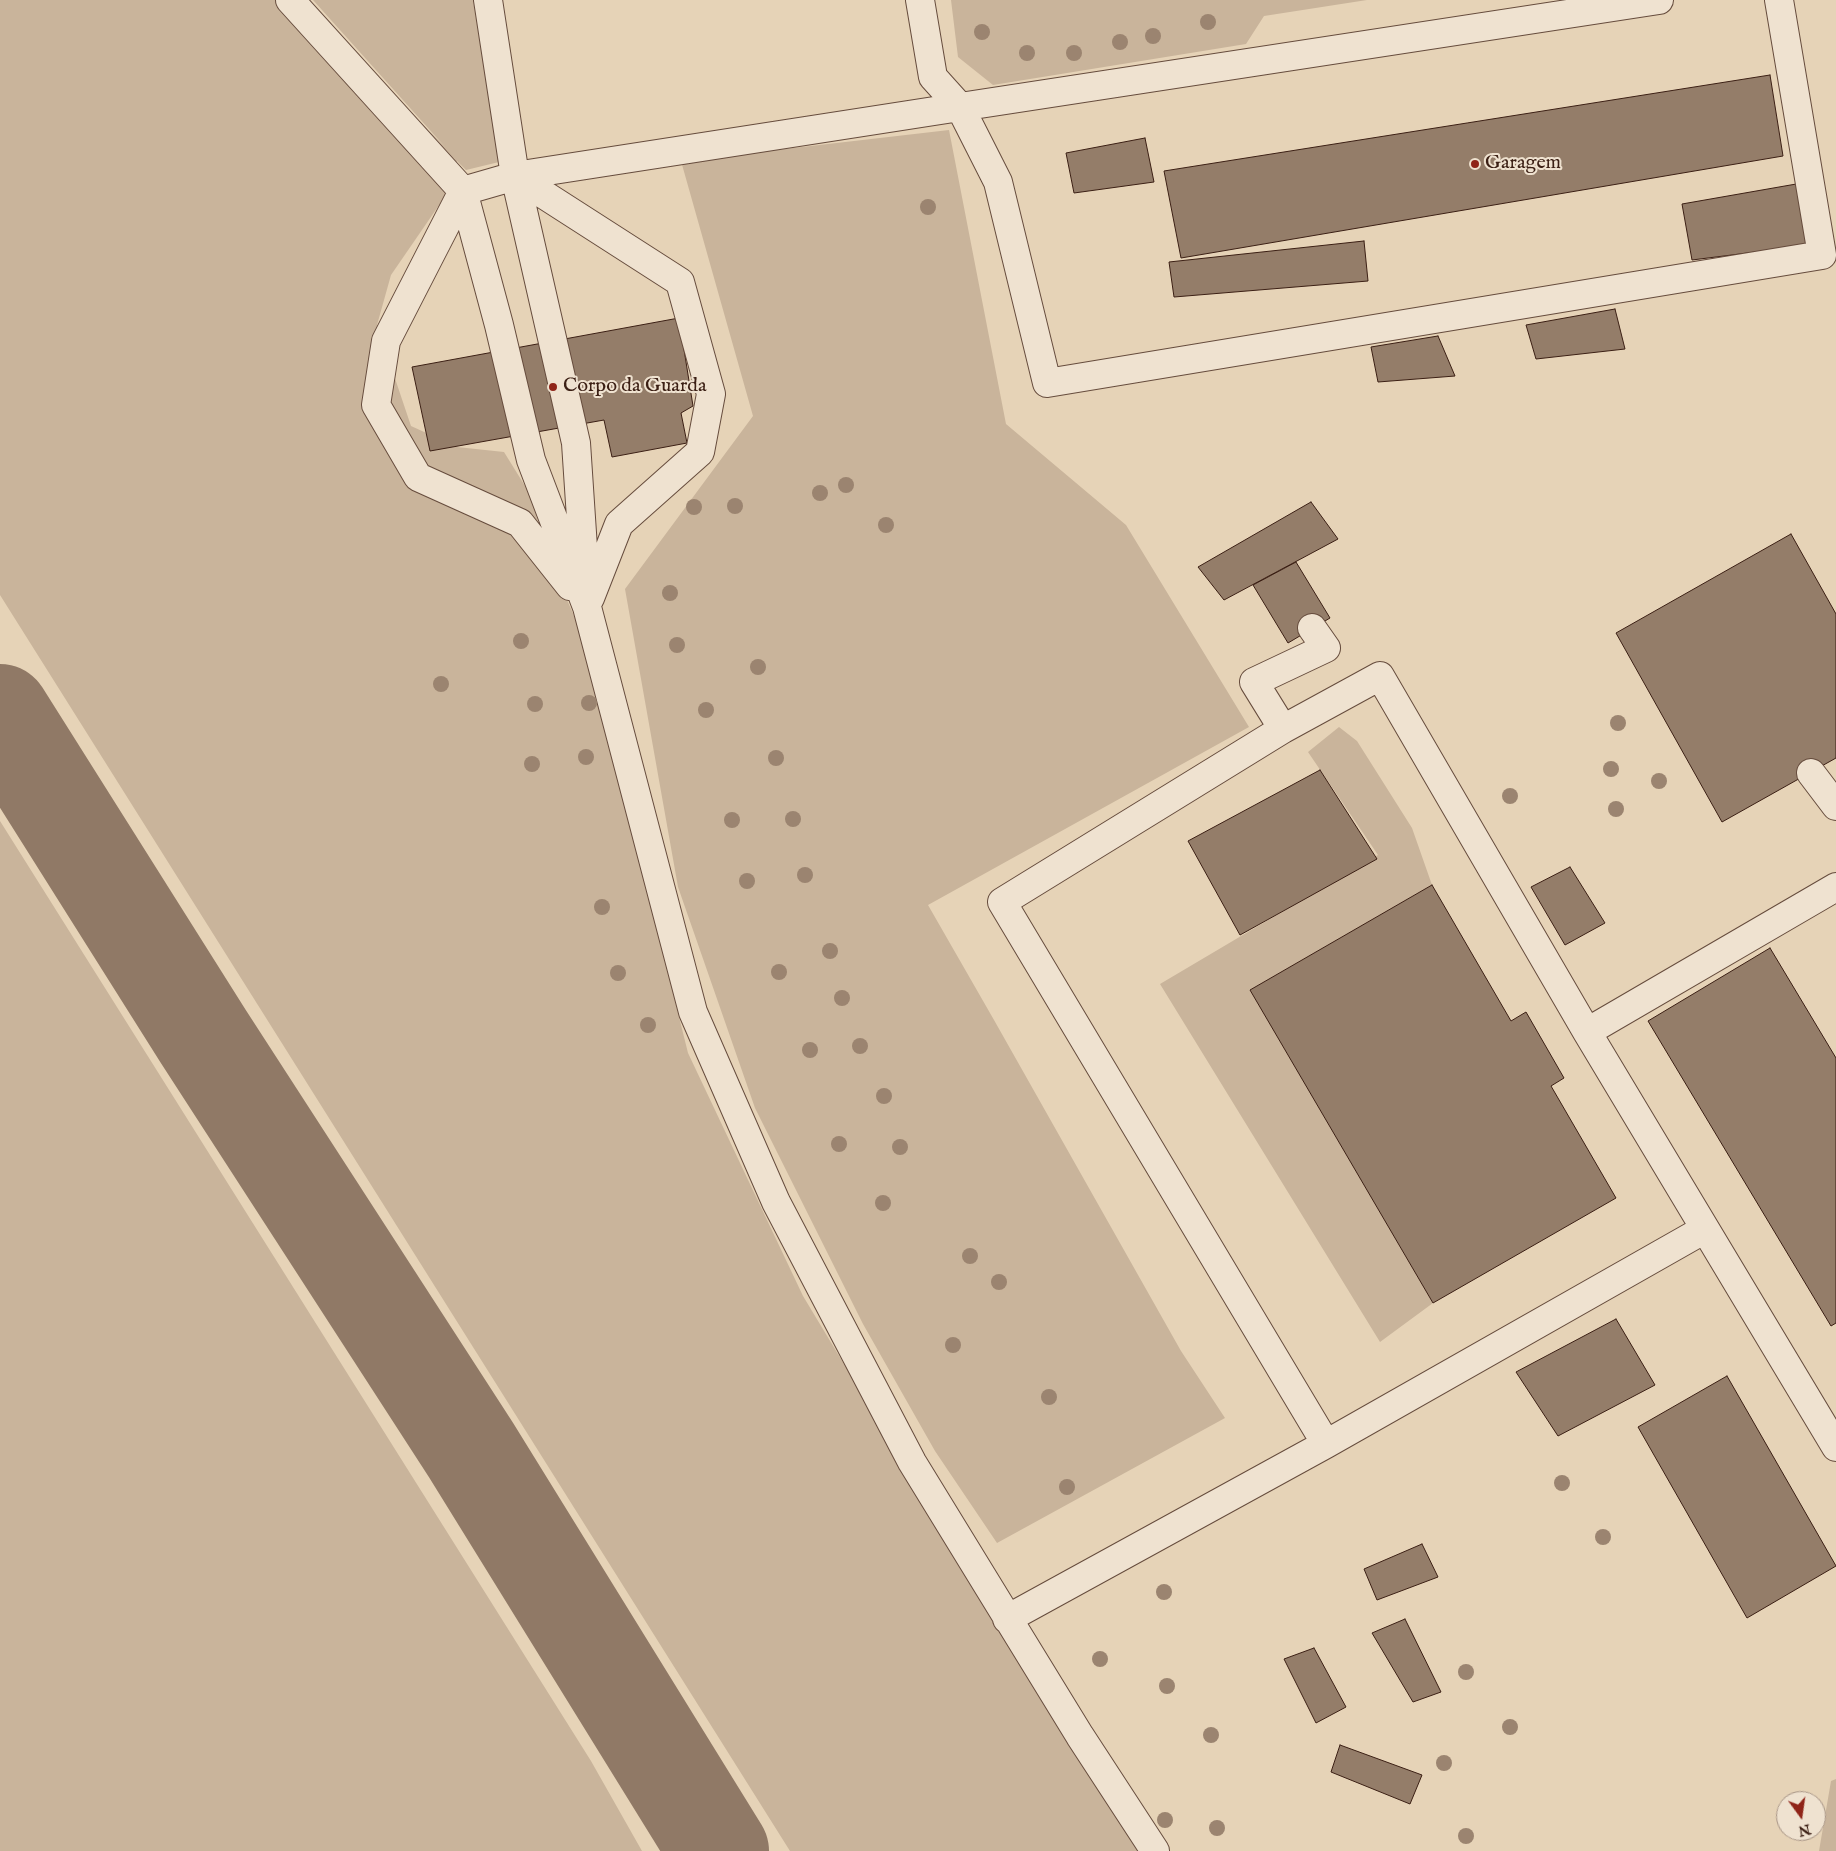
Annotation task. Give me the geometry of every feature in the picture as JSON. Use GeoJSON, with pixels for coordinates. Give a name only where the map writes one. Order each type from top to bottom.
{"type":"FeatureCollection","features":[{"type":"Feature","properties":{"kind":"lane"},"geometry":{"type":"LineString","coordinates":[[290,0],[463,191],[499,325],[531,460],[586,607],[693,1012],[785,1219],[912,1462],[1080,1736],[1155,1851]]}},
{"type":"Feature","properties":{"kind":"lane"},"geometry":{"type":"LineString","coordinates":[[488,0],[515,176],[576,443],[586,607]]}},
{"type":"Feature","properties":{"kind":"lane"},"geometry":{"type":"LineString","coordinates":[[920,0],[933,77],[960,107],[998,182],[1047,384],[1822,255],[1779,0]]}},
{"type":"Feature","properties":{"kind":"lane"},"geometry":{"type":"LineString","coordinates":[[586,607],[520,523],[418,477],[376,405],[386,341],[463,191],[515,176],[1660,0]]}},
{"type":"Feature","properties":{"kind":"lane"},"geometry":{"type":"LineString","coordinates":[[515,176],[680,282],[711,394],[700,452],[619,524],[586,607]]}},
{"type":"Feature","properties":{"kind":"lane"},"geometry":{"type":"LineString","coordinates":[[1283,729],[1254,682],[1326,648],[1312,628]]}},
{"type":"Feature","properties":{"kind":"lane"},"geometry":{"type":"LineString","coordinates":[[1326,1444],[1002,902],[1283,729],[1380,676],[1587,1032],[1836,1447]]}},
{"type":"Feature","properties":{"kind":"lane"},"geometry":{"type":"LineString","coordinates":[[1811,773],[1836,806]]}},
{"type":"Feature","properties":{"kind":"lane"},"geometry":{"type":"LineString","coordinates":[[1587,1032],[1836,887]]}},
{"type":"Feature","properties":{"kind":"lane"},"geometry":{"type":"LineString","coordinates":[[1008,1619],[1326,1444],[1705,1229]]}},
{"type":"Feature","properties":{"kind":"shaded area"},"geometry":{"type":"Polygon","coordinates":[[[0,0],[301,0],[446,148],[313,0],[473,0],[499,162],[466,170],[457,161],[446,195],[391,275],[377,325],[411,426],[457,447],[504,452],[530,494],[549,559],[586,643],[688,1053],[803,1296],[1003,1628],[1151,1851],[790,1851],[0,595],[0,0]]]}},
{"type":"Feature","properties":{"kind":"shaded area"},"geometry":{"type":"Polygon","coordinates":[[[951,0],[1367,0],[1264,16],[1246,44],[993,85],[958,57],[951,0]]]}},
{"type":"Feature","properties":{"kind":"shaded area"},"geometry":{"type":"Polygon","coordinates":[[[949,130],[1006,424],[1126,525],[1249,727],[928,905],[1181,1351],[1225,1418],[997,1543],[935,1451],[863,1324],[755,1108],[678,887],[625,589],[753,416],[681,161],[949,130]]]}},
{"type":"Feature","properties":{"kind":"shaded area"},"geometry":{"type":"Polygon","coordinates":[[[1339,727],[1357,741],[1412,828],[1432,885],[1250,990],[1433,1303],[1380,1342],[1160,984],[1378,855],[1308,752],[1339,727]]]}},
{"type":"Feature","properties":{"kind":"shaded area"},"geometry":{"type":"Polygon","coordinates":[[[0,821],[591,1761],[642,1851],[0,1851],[0,821]]]}},
{"type":"Feature","properties":{"kind":"shaded area"},"geometry":{"type":"Polygon","coordinates":[[[1836,1779],[1836,1851],[1819,1851],[1821,1841],[1826,1841],[1826,1810],[1831,1781],[1836,1779]]]}},
{"type":"Feature","properties":{"kind":"building","name":"Garagem"},"geometry":{"type":"Polygon","coordinates":[[[1770,75],[1783,156],[1181,258],[1164,171],[1770,75]]]}},
{"type":"Feature","properties":{"kind":"building"},"geometry":{"type":"Polygon","coordinates":[[[1145,138],[1154,182],[1074,193],[1066,153],[1145,138]]]}},
{"type":"Feature","properties":{"kind":"building"},"geometry":{"type":"Polygon","coordinates":[[[1802,183],[1811,245],[1692,260],[1682,204],[1802,183]]]}},
{"type":"Feature","properties":{"kind":"building"},"geometry":{"type":"Polygon","coordinates":[[[1364,241],[1368,281],[1174,297],[1169,262],[1364,241]]]}},
{"type":"Feature","properties":{"kind":"building"},"geometry":{"type":"Polygon","coordinates":[[[1615,309],[1625,349],[1536,359],[1526,325],[1615,309]]]}},
{"type":"Feature","properties":{"kind":"building","name":"Corpo da Guarda"},"geometry":{"type":"Polygon","coordinates":[[[679,318],[693,406],[681,413],[687,443],[612,457],[604,420],[430,451],[412,367],[679,318]]]}},
{"type":"Feature","properties":{"kind":"building"},"geometry":{"type":"Polygon","coordinates":[[[1438,336],[1455,376],[1378,382],[1371,347],[1438,336]]]}},
{"type":"Feature","properties":{"kind":"building"},"geometry":{"type":"Polygon","coordinates":[[[1311,502],[1338,539],[1224,600],[1198,567],[1311,502]]]}},
{"type":"Feature","properties":{"kind":"building"},"geometry":{"type":"Polygon","coordinates":[[[1791,534],[1836,614],[1836,758],[1722,822],[1616,633],[1791,534]]]}},
{"type":"Feature","properties":{"kind":"building"},"geometry":{"type":"Polygon","coordinates":[[[1296,562],[1330,618],[1288,643],[1253,585],[1296,562]]]}},
{"type":"Feature","properties":{"kind":"building"},"geometry":{"type":"Polygon","coordinates":[[[1320,770],[1377,859],[1240,935],[1188,841],[1320,770]]]}},
{"type":"Feature","properties":{"kind":"building"},"geometry":{"type":"Polygon","coordinates":[[[1570,867],[1605,923],[1565,945],[1531,887],[1570,867]]]}},
{"type":"Feature","properties":{"kind":"building"},"geometry":{"type":"Polygon","coordinates":[[[1432,885],[1511,1021],[1526,1012],[1564,1078],[1551,1086],[1616,1198],[1433,1303],[1250,990],[1432,885]]]}},
{"type":"Feature","properties":{"kind":"building"},"geometry":{"type":"Polygon","coordinates":[[[1770,948],[1836,1058],[1836,1323],[1831,1326],[1648,1021],[1770,948]]]}},
{"type":"Feature","properties":{"kind":"building"},"geometry":{"type":"Polygon","coordinates":[[[1616,1319],[1655,1385],[1558,1436],[1516,1372],[1616,1319]]]}},
{"type":"Feature","properties":{"kind":"building"},"geometry":{"type":"Polygon","coordinates":[[[1727,1376],[1836,1566],[1747,1618],[1638,1427],[1727,1376]]]}},
{"type":"Feature","properties":{"kind":"building"},"geometry":{"type":"Polygon","coordinates":[[[1422,1544],[1438,1577],[1377,1600],[1364,1569],[1422,1544]]]}},
{"type":"Feature","properties":{"kind":"building"},"geometry":{"type":"Polygon","coordinates":[[[1405,1619],[1441,1692],[1413,1702],[1372,1633],[1405,1619]]]}},
{"type":"Feature","properties":{"kind":"building"},"geometry":{"type":"Polygon","coordinates":[[[1314,1648],[1346,1707],[1316,1723],[1284,1659],[1314,1648]]]}},
{"type":"Feature","properties":{"kind":"building"},"geometry":{"type":"Polygon","coordinates":[[[1340,1745],[1422,1775],[1410,1804],[1331,1772],[1340,1745]]]}},
{"type":"Feature","properties":{"kind":"taxiway"},"geometry":{"type":"LineString","coordinates":[[0,714],[203,1036],[471,1450],[719,1851]]}},
{"type":"Feature","properties":{"kind":"place","name":"Garagem"},"geometry":{"type":"Point","coordinates":[1475,164]}},
{"type":"Feature","properties":{"kind":"place","name":"Corpo da Guarda"},"geometry":{"type":"Point","coordinates":[553,387]}}]}
